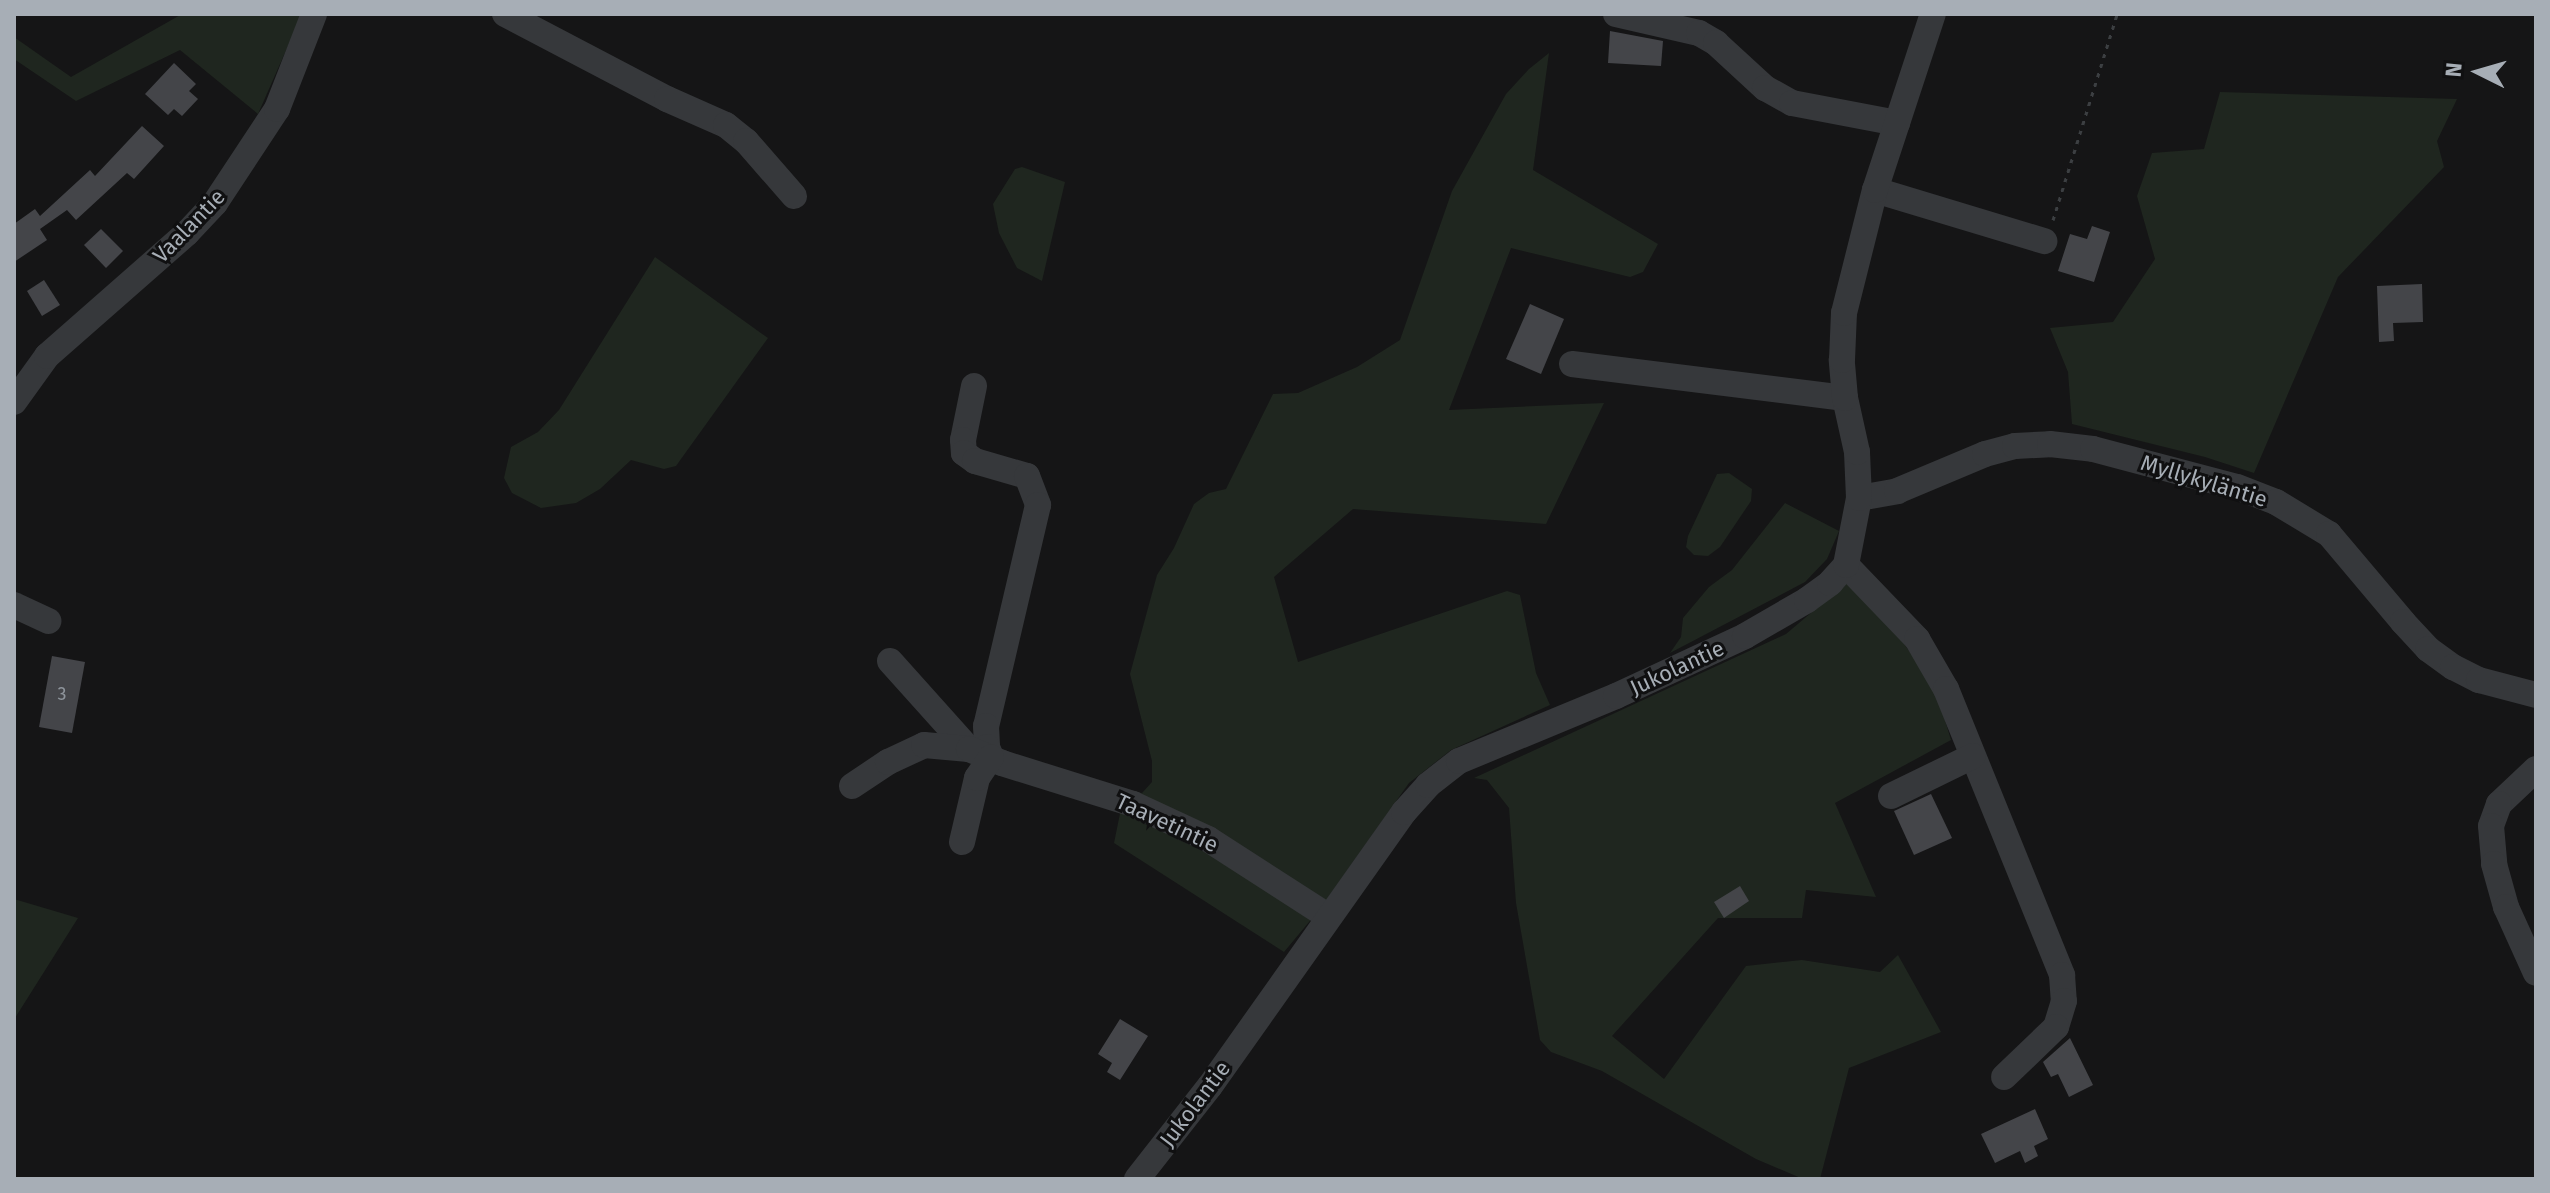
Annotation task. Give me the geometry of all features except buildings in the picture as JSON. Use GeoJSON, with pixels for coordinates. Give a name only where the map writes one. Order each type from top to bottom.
{"type":"FeatureCollection","features":[{"type":"Feature","properties":{"kind":"street","name":"Vaalantie"},"geometry":{"type":"LineString","coordinates":[[14,402],[47,356],[187,233],[215,203],[277,109],[314,14]]}},
{"type":"Feature","properties":{"kind":"street"},"geometry":{"type":"LineString","coordinates":[[505,14],[667,99],[726,125],[746,141],[794,196]]}},
{"type":"Feature","properties":{"kind":"street"},"geometry":{"type":"LineString","coordinates":[[1616,14],[1699,33],[1716,43],[1765,88],[1792,103],[1897,123]]}},
{"type":"Feature","properties":{"kind":"street"},"geometry":{"type":"LineString","coordinates":[[1933,14],[1875,190],[1844,313],[1845,398],[1857,452],[1859,498],[1846,565],[1917,639],[1946,689],[2062,975],[2064,1001],[2056,1027],[2004,1077]]}},
{"type":"Feature","properties":{"kind":"street"},"geometry":{"type":"LineString","coordinates":[[1875,190],[2044,241]]}},
{"type":"Feature","properties":{"kind":"street"},"geometry":{"type":"LineString","coordinates":[[1572,364],[1845,398]]}},
{"type":"Feature","properties":{"kind":"street"},"geometry":{"type":"LineString","coordinates":[[962,842],[1038,505],[1027,476],[975,461],[964,453],[963,440],[974,386]]}},
{"type":"Feature","properties":{"kind":"street","name":"Myllykyläntie"},"geometry":{"type":"LineString","coordinates":[[1859,498],[1897,491],[1985,454],[2015,446],[2050,444],[2093,449],[2237,487],[2276,502],[2329,534],[2428,649],[2453,667],[2479,680],[2536,695]]}},
{"type":"Feature","properties":{"kind":"street","name":"Jukolantie"},"geometry":{"type":"LineString","coordinates":[[1137,1179],[1210,1086],[1404,812],[1428,785],[1459,761],[1616,696],[1745,636],[1807,600],[1830,583],[1846,565]]}},
{"type":"Feature","properties":{"kind":"street"},"geometry":{"type":"LineString","coordinates":[[14,605],[48,621]]}},
{"type":"Feature","properties":{"kind":"street"},"geometry":{"type":"LineString","coordinates":[[890,661],[980,753]]}},
{"type":"Feature","properties":{"kind":"street"},"geometry":{"type":"LineString","coordinates":[[852,786],[888,762],[924,745],[980,753]]}},
{"type":"Feature","properties":{"kind":"street","name":"Taavetintie"},"geometry":{"type":"LineString","coordinates":[[980,753],[1002,763],[1133,804],[1208,839],[1329,917]]}},
{"type":"Feature","properties":{"kind":"street"},"geometry":{"type":"LineString","coordinates":[[1891,796],[1973,756]]}},
{"type":"Feature","properties":{"kind":"street"},"geometry":{"type":"LineString","coordinates":[[2536,769],[2499,804],[2491,826],[2494,864],[2506,907],[2536,973]]}},
{"type":"Feature","properties":{"kind":"path"},"geometry":{"type":"LineString","coordinates":[[2044,241],[2078,149],[2117,14]]}},
{"type":"Feature","properties":{"kind":"shaded area"},"geometry":{"type":"Polygon","coordinates":[[[182,14],[302,14],[258,114],[180,50],[76,101],[14,59],[14,37],[71,77],[182,14]]]}},
{"type":"Feature","properties":{"kind":"shaded area"},"geometry":{"type":"Polygon","coordinates":[[[1549,53],[1533,170],[1658,244],[1643,272],[1630,277],[1511,248],[1449,410],[1604,403],[1546,524],[1353,509],[1274,577],[1298,662],[1507,591],[1520,595],[1536,673],[1550,705],[1451,750],[1409,783],[1319,910],[1284,952],[1114,843],[1125,789],[1142,793],[1152,782],[1152,761],[1130,674],[1157,575],[1174,548],[1194,504],[1209,493],[1226,489],[1273,394],[1298,393],[1357,367],[1400,340],[1452,191],[1506,94],[1549,53]]]}},
{"type":"Feature","properties":{"kind":"shaded area"},"geometry":{"type":"Polygon","coordinates":[[[2220,92],[2457,99],[2437,141],[2444,167],[2338,277],[2254,473],[2205,457],[2072,424],[2068,372],[2050,328],[2113,322],[2155,259],[2137,196],[2152,153],[2204,149],[2220,92]]]}},
{"type":"Feature","properties":{"kind":"shaded area"},"geometry":{"type":"Polygon","coordinates":[[[1022,167],[1065,182],[1042,281],[1017,268],[999,233],[993,204],[1015,169],[1022,167]]]}},
{"type":"Feature","properties":{"kind":"shaded area"},"geometry":{"type":"Polygon","coordinates":[[[655,257],[768,338],[676,466],[664,469],[631,460],[600,489],[576,503],[541,508],[512,493],[504,478],[511,447],[538,432],[559,410],[655,257]]]}},
{"type":"Feature","properties":{"kind":"shaded area"},"geometry":{"type":"Polygon","coordinates":[[[1729,473],[1752,489],[1751,501],[1720,547],[1708,556],[1694,555],[1686,547],[1688,536],[1717,474],[1729,473]]]}},
{"type":"Feature","properties":{"kind":"shaded area"},"geometry":{"type":"Polygon","coordinates":[[[1785,503],[1839,531],[1827,559],[1805,582],[1670,653],[1681,637],[1683,618],[1709,587],[1732,570],[1785,503]]]}},
{"type":"Feature","properties":{"kind":"shaded area"},"geometry":{"type":"Polygon","coordinates":[[[1851,579],[1893,627],[1936,691],[1951,740],[1835,803],[1876,897],[1806,890],[1802,918],[1718,918],[1612,1036],[1664,1079],[1746,966],[1802,960],[1880,972],[1898,955],[1941,1032],[1849,1068],[1820,1179],[1803,1179],[1756,1159],[1602,1071],[1551,1052],[1540,1040],[1516,903],[1509,808],[1487,780],[1474,778],[1786,634],[1851,579]]]}},
{"type":"Feature","properties":{"kind":"shaded area"},"geometry":{"type":"Polygon","coordinates":[[[14,899],[78,918],[15,1018],[14,1018],[14,899]]]}}]}
